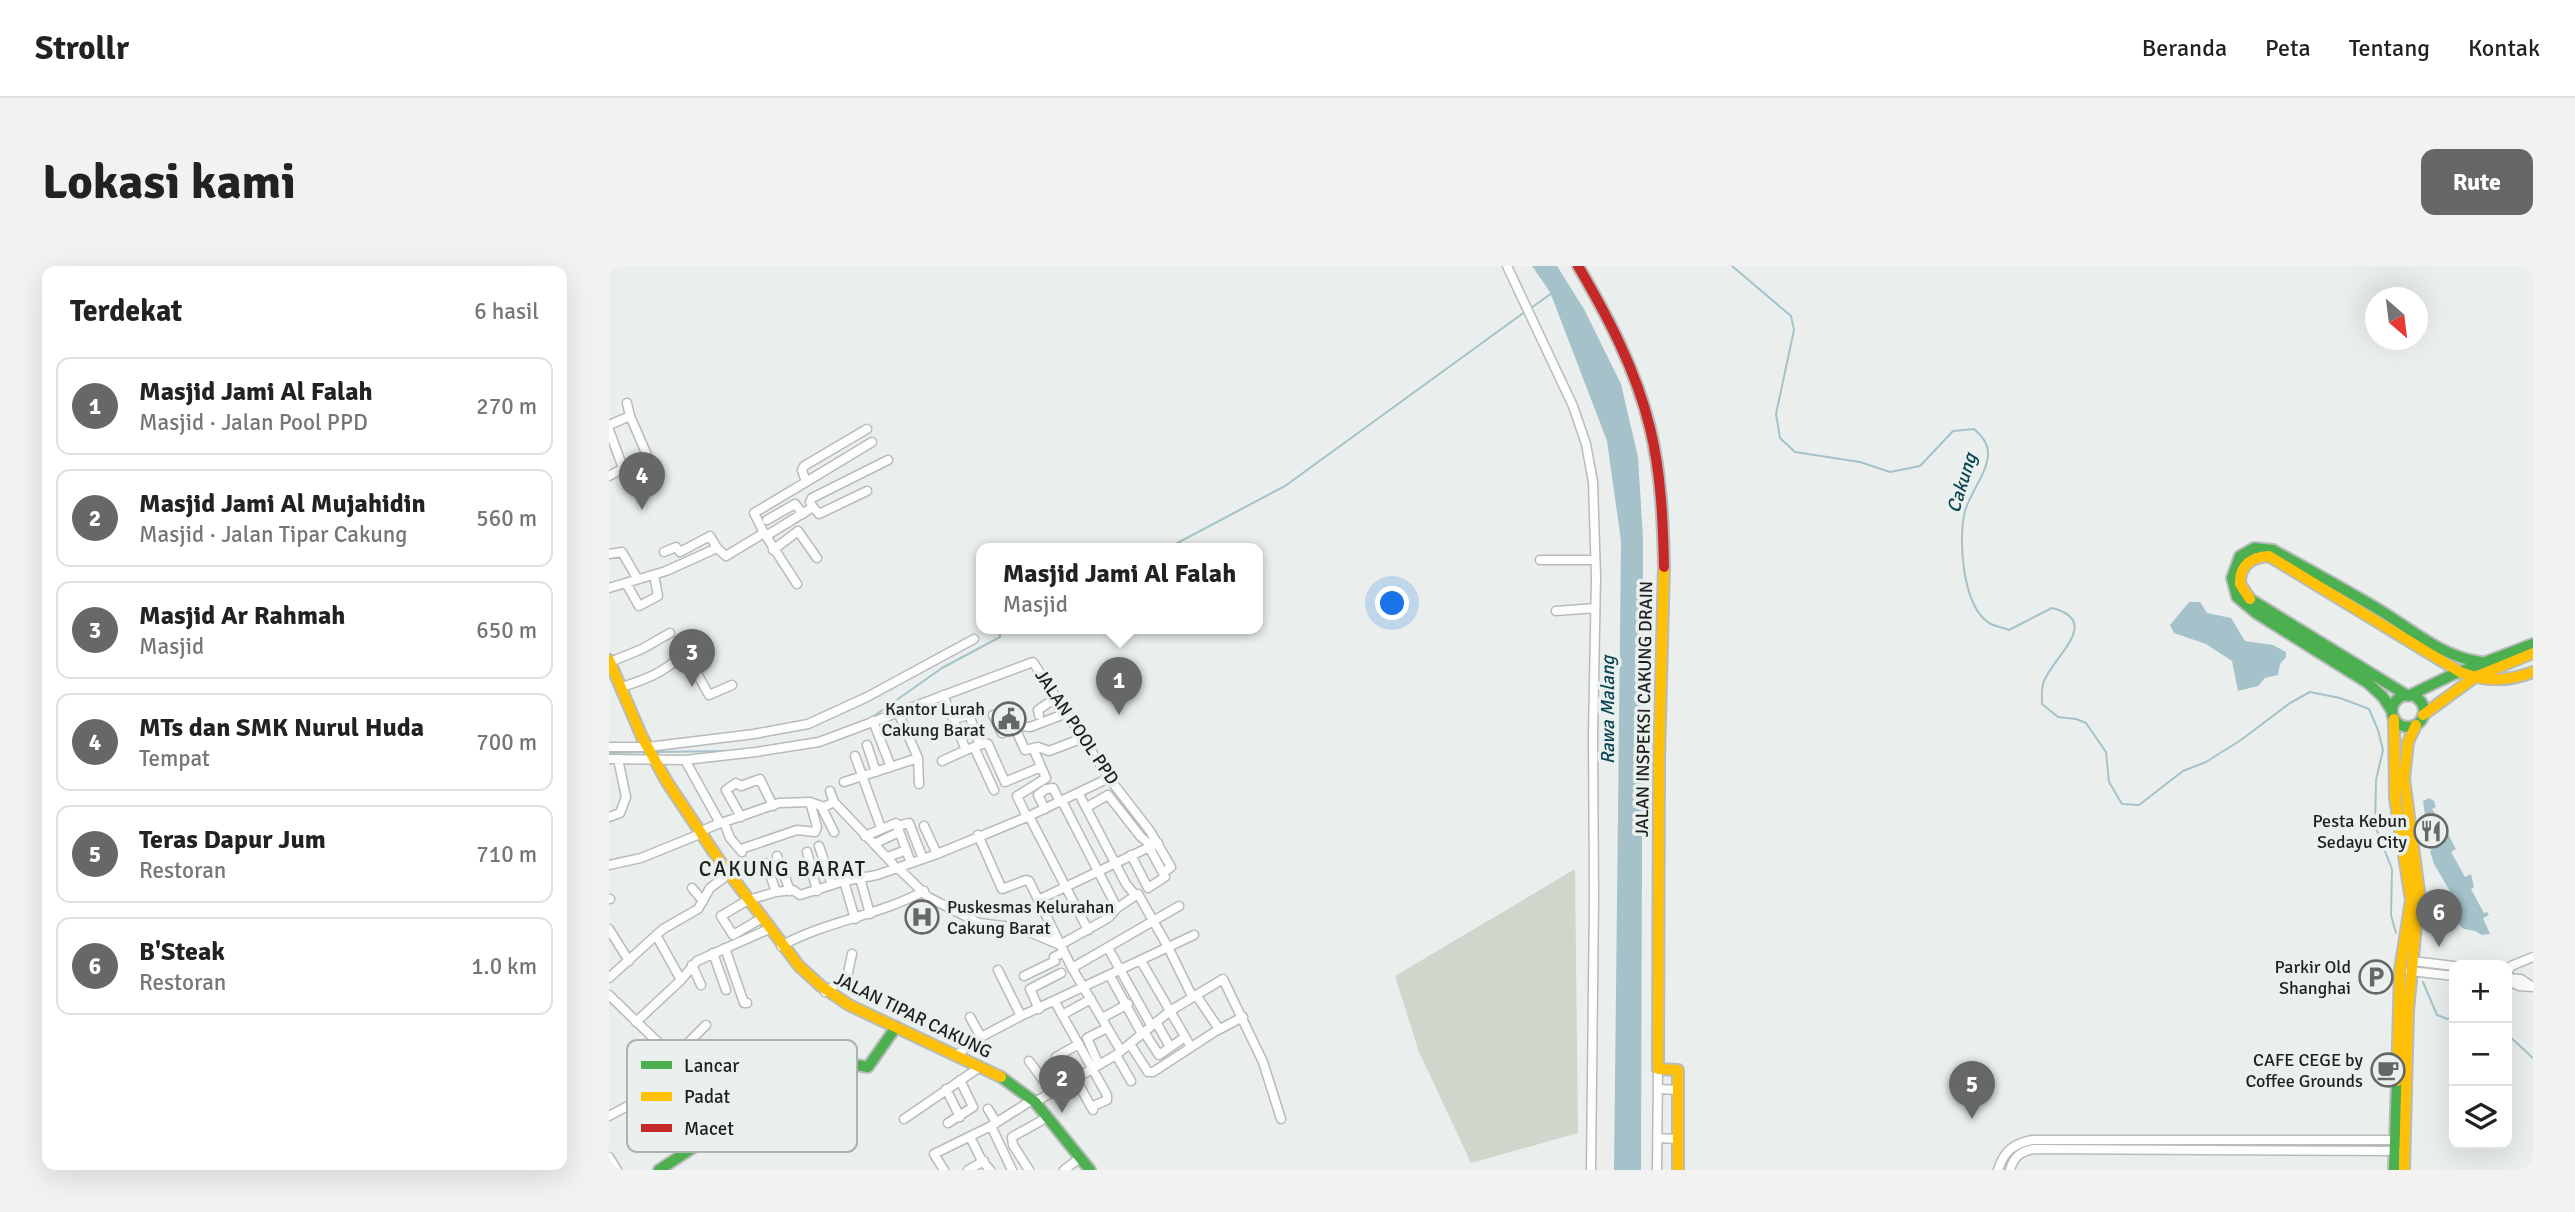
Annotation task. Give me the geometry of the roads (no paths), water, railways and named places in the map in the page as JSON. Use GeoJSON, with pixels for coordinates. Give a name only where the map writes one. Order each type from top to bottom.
{"type":"FeatureCollection","features":[{"type":"Feature","properties":{"kind":"street"},"geometry":{"type":"LineString","coordinates":[[1507,266],[1566,388],[1586,444],[1593,482],[1595,608],[1591,1170]]}},
{"type":"Feature","properties":{"kind":"street","name":"JALAN INSPEKSI CAKUNG DRAIN"},"geometry":{"type":"LineString","coordinates":[[1578,266],[1615,335],[1635,383],[1645,408],[1655,453],[1664,569],[1660,729],[1657,1170]]}},
{"type":"Feature","properties":{"kind":"street"},"geometry":{"type":"LineString","coordinates":[[609,476],[647,455],[629,416],[627,403]]}},
{"type":"Feature","properties":{"kind":"street"},"geometry":{"type":"LineString","coordinates":[[623,468],[609,427],[629,416]]}},
{"type":"Feature","properties":{"kind":"street"},"geometry":{"type":"LineString","coordinates":[[806,482],[802,470],[804,466],[867,429]]}},
{"type":"Feature","properties":{"kind":"street"},"geometry":{"type":"LineString","coordinates":[[797,584],[773,550],[754,513],[872,442]]}},
{"type":"Feature","properties":{"kind":"street"},"geometry":{"type":"LineString","coordinates":[[867,491],[819,514],[811,499],[888,460]]}},
{"type":"Feature","properties":{"kind":"street"},"geometry":{"type":"LineString","coordinates":[[767,520],[796,505],[803,514]]}},
{"type":"Feature","properties":{"kind":"street"},"geometry":{"type":"LineString","coordinates":[[664,552],[676,547],[680,552],[709,536],[726,556],[813,507]]}},
{"type":"Feature","properties":{"kind":"street"},"geometry":{"type":"LineString","coordinates":[[773,550],[799,531],[817,558]]}},
{"type":"Feature","properties":{"kind":"street"},"geometry":{"type":"LineString","coordinates":[[609,588],[654,575],[717,548]]}},
{"type":"Feature","properties":{"kind":"street"},"geometry":{"type":"LineString","coordinates":[[2416,725],[2403,727],[2383,697],[2368,682],[2247,606],[2235,594],[2232,573],[2236,562],[2247,551],[2256,548],[2269,549],[2462,672],[2475,677],[2500,681],[2533,672]]}},
{"type":"Feature","properties":{"kind":"street"},"geometry":{"type":"LineString","coordinates":[[609,554],[622,552],[638,578]]}},
{"type":"Feature","properties":{"kind":"street"},"geometry":{"type":"LineString","coordinates":[[2423,715],[2420,701],[2249,598],[2240,586],[2240,575],[2251,559],[2269,556],[2452,656],[2471,662],[2486,662]]}},
{"type":"Feature","properties":{"kind":"street"},"geometry":{"type":"LineString","coordinates":[[1540,561],[1595,560]]}},
{"type":"Feature","properties":{"kind":"street"},"geometry":{"type":"LineString","coordinates":[[626,583],[639,606],[659,594],[654,575]]}},
{"type":"Feature","properties":{"kind":"street"},"geometry":{"type":"LineString","coordinates":[[1556,611],[1595,608]]}},
{"type":"Feature","properties":{"kind":"street"},"geometry":{"type":"LineString","coordinates":[[609,661],[642,649],[670,633]]}},
{"type":"Feature","properties":{"kind":"street"},"geometry":{"type":"LineString","coordinates":[[2498,657],[2533,636]]}},
{"type":"Feature","properties":{"kind":"street"},"geometry":{"type":"LineString","coordinates":[[609,817],[620,813],[626,797],[613,759],[816,722],[974,639]]}},
{"type":"Feature","properties":{"kind":"street"},"geometry":{"type":"LineString","coordinates":[[622,687],[661,672],[688,649],[709,695],[732,685]]}},
{"type":"Feature","properties":{"kind":"street"},"geometry":{"type":"LineString","coordinates":[[2406,965],[2420,906],[2407,813],[2404,767],[2407,740],[2423,715],[2475,677],[2529,650]]}},
{"type":"Feature","properties":{"kind":"street"},"geometry":{"type":"LineString","coordinates":[[2404,1170],[2400,1145],[2411,900],[2395,798],[2396,744],[2393,715],[2396,701],[2498,657],[2529,650]]}},
{"type":"Feature","properties":{"kind":"street","name":"JALAN TIPAR CAKUNG"},"geometry":{"type":"LineString","coordinates":[[609,661],[651,753],[699,833],[807,976],[825,992],[1005,1079],[1048,1117],[1090,1170]]}},
{"type":"Feature","properties":{"kind":"street","name":"JALAN POOL PPD"},"geometry":{"type":"LineString","coordinates":[[651,753],[685,760],[818,742],[1033,662],[1109,778],[1139,816],[1153,845],[1171,866],[1163,873],[1164,880],[1148,888],[1131,855]]}},
{"type":"Feature","properties":{"kind":"street"},"geometry":{"type":"LineString","coordinates":[[943,695],[953,719],[973,747],[994,790]]}},
{"type":"Feature","properties":{"kind":"street"},"geometry":{"type":"LineString","coordinates":[[1039,715],[1038,710],[1057,697]]}},
{"type":"Feature","properties":{"kind":"street"},"geometry":{"type":"LineString","coordinates":[[898,712],[918,758],[919,784]]}},
{"type":"Feature","properties":{"kind":"street"},"geometry":{"type":"LineString","coordinates":[[993,716],[1001,733],[1023,725],[1030,727],[1067,713]]}},
{"type":"Feature","properties":{"kind":"street"},"geometry":{"type":"LineString","coordinates":[[953,719],[969,715],[973,747]]}},
{"type":"Feature","properties":{"kind":"street"},"geometry":{"type":"LineString","coordinates":[[873,722],[891,767]]}},
{"type":"Feature","properties":{"kind":"street"},"geometry":{"type":"LineString","coordinates":[[1015,728],[1024,749],[1038,747],[1049,751],[1083,738]]}},
{"type":"Feature","properties":{"kind":"street"},"geometry":{"type":"LineString","coordinates":[[942,761],[986,743],[1005,782],[1012,776],[1041,767]]}},
{"type":"Feature","properties":{"kind":"street"},"geometry":{"type":"LineString","coordinates":[[867,745],[876,772]]}},
{"type":"Feature","properties":{"kind":"street"},"geometry":{"type":"LineString","coordinates":[[609,747],[651,753]]}},
{"type":"Feature","properties":{"kind":"street"},"geometry":{"type":"LineString","coordinates":[[1033,748],[1045,780],[1017,796],[1088,930]]}},
{"type":"Feature","properties":{"kind":"street"},"geometry":{"type":"LineString","coordinates":[[855,756],[881,828]]}},
{"type":"Feature","properties":{"kind":"street"},"geometry":{"type":"LineString","coordinates":[[844,782],[918,758]]}},
{"type":"Feature","properties":{"kind":"street"},"geometry":{"type":"LineString","coordinates":[[685,760],[730,838],[741,851],[797,830],[815,832],[817,827],[810,802]]}},
{"type":"Feature","properties":{"kind":"street"},"geometry":{"type":"LineString","coordinates":[[893,863],[911,863],[923,859],[1028,817],[1109,778]]}},
{"type":"Feature","properties":{"kind":"street"},"geometry":{"type":"LineString","coordinates":[[741,817],[726,789],[736,783],[741,786],[760,779],[773,806]]}},
{"type":"Feature","properties":{"kind":"street"},"geometry":{"type":"LineString","coordinates":[[1045,809],[1038,794],[1052,788],[1117,908]]}},
{"type":"Feature","properties":{"kind":"street"},"geometry":{"type":"LineString","coordinates":[[830,791],[834,803],[928,897],[979,923],[1020,928],[1062,949]]}},
{"type":"Feature","properties":{"kind":"street"},"geometry":{"type":"LineString","coordinates":[[1079,794],[1126,884],[1135,895],[1138,894],[1194,995],[1219,1029]]}},
{"type":"Feature","properties":{"kind":"street"},"geometry":{"type":"LineString","coordinates":[[1087,807],[1108,795],[1141,837],[1153,845]]}},
{"type":"Feature","properties":{"kind":"street"},"geometry":{"type":"LineString","coordinates":[[609,865],[641,858],[722,823],[779,803],[810,802],[821,806],[834,803]]}},
{"type":"Feature","properties":{"kind":"street"},"geometry":{"type":"LineString","coordinates":[[821,806],[834,832]]}},
{"type":"Feature","properties":{"kind":"street"},"geometry":{"type":"LineString","coordinates":[[1129,823],[1139,816]]}},
{"type":"Feature","properties":{"kind":"street"},"geometry":{"type":"LineString","coordinates":[[865,836],[895,822],[911,863]]}},
{"type":"Feature","properties":{"kind":"street"},"geometry":{"type":"LineString","coordinates":[[874,844],[909,823],[923,859]]}},
{"type":"Feature","properties":{"kind":"street"},"geometry":{"type":"LineString","coordinates":[[924,826],[937,853]]}},
{"type":"Feature","properties":{"kind":"street"},"geometry":{"type":"LineString","coordinates":[[978,835],[1002,889],[1026,880],[1083,988],[1102,1018],[1131,1081]]}},
{"type":"Feature","properties":{"kind":"street"},"geometry":{"type":"LineString","coordinates":[[1038,900],[1153,845]]}},
{"type":"Feature","properties":{"kind":"street"},"geometry":{"type":"LineString","coordinates":[[819,846],[832,885]]}},
{"type":"Feature","properties":{"kind":"street"},"geometry":{"type":"LineString","coordinates":[[762,918],[734,934],[721,916],[748,900],[776,892],[793,890],[799,895],[860,878],[893,863],[906,849]]}},
{"type":"Feature","properties":{"kind":"street"},"geometry":{"type":"LineString","coordinates":[[807,852],[817,891]]}},
{"type":"Feature","properties":{"kind":"street"},"geometry":{"type":"LineString","coordinates":[[777,856],[790,891]]}},
{"type":"Feature","properties":{"kind":"street"},"geometry":{"type":"LineString","coordinates":[[766,863],[776,892]]}},
{"type":"Feature","properties":{"kind":"street"},"geometry":{"type":"LineString","coordinates":[[609,978],[656,935],[698,909],[711,888],[729,874]]}},
{"type":"Feature","properties":{"kind":"street"},"geometry":{"type":"LineString","coordinates":[[860,878],[870,914]]}},
{"type":"Feature","properties":{"kind":"street"},"geometry":{"type":"LineString","coordinates":[[844,881],[855,919]]}},
{"type":"Feature","properties":{"kind":"street"},"geometry":{"type":"LineString","coordinates":[[692,888],[703,901]]}},
{"type":"Feature","properties":{"kind":"street"},"geometry":{"type":"LineString","coordinates":[[782,946],[823,928],[909,904],[923,892]]}},
{"type":"Feature","properties":{"kind":"street"},"geometry":{"type":"LineString","coordinates":[[1024,976],[1055,961],[1054,957],[1062,949],[1108,918],[1135,895]]}},
{"type":"Feature","properties":{"kind":"street"},"geometry":{"type":"LineString","coordinates":[[1072,968],[1179,906]]}},
{"type":"Feature","properties":{"kind":"street"},"geometry":{"type":"LineString","coordinates":[[609,929],[629,961]]}},
{"type":"Feature","properties":{"kind":"street"},"geometry":{"type":"LineString","coordinates":[[636,1022],[681,980],[692,965],[769,929]]}},
{"type":"Feature","properties":{"kind":"street"},"geometry":{"type":"LineString","coordinates":[[955,1056],[981,1037],[1021,1016],[1142,961],[1194,934]]}},
{"type":"Feature","properties":{"kind":"street"},"geometry":{"type":"LineString","coordinates":[[656,935],[681,980]]}},
{"type":"Feature","properties":{"kind":"street"},"geometry":{"type":"LineString","coordinates":[[725,948],[744,1003],[747,1003]]}},
{"type":"Feature","properties":{"kind":"street"},"geometry":{"type":"LineString","coordinates":[[1108,948],[1137,1000],[1159,1055],[1185,1037]]}},
{"type":"Feature","properties":{"kind":"street"},"geometry":{"type":"LineString","coordinates":[[713,953],[726,990]]}},
{"type":"Feature","properties":{"kind":"street"},"geometry":{"type":"LineString","coordinates":[[825,992],[848,977],[852,954]]}},
{"type":"Feature","properties":{"kind":"street"},"geometry":{"type":"LineString","coordinates":[[2512,966],[2533,957]]}},
{"type":"Feature","properties":{"kind":"street"},"geometry":{"type":"LineString","coordinates":[[1142,961],[1191,1047]]}},
{"type":"Feature","properties":{"kind":"street"},"geometry":{"type":"LineString","coordinates":[[692,965],[702,985]]}},
{"type":"Feature","properties":{"kind":"street"},"geometry":{"type":"LineString","coordinates":[[2406,965],[2449,966]]}},
{"type":"Feature","properties":{"kind":"street"},"geometry":{"type":"LineString","coordinates":[[2406,965],[2449,975]]}},
{"type":"Feature","properties":{"kind":"street"},"geometry":{"type":"LineString","coordinates":[[998,970],[1021,1016]]}},
{"type":"Feature","properties":{"kind":"street"},"geometry":{"type":"LineString","coordinates":[[1039,1009],[1030,989],[1061,973]]}},
{"type":"Feature","properties":{"kind":"street"},"geometry":{"type":"LineString","coordinates":[[1110,976],[1126,1005],[1170,1046]]}},
{"type":"Feature","properties":{"kind":"street"},"geometry":{"type":"LineString","coordinates":[[944,1170],[935,1154],[1097,1067],[1170,1011],[1223,979],[1263,1062],[1281,1119]]}},
{"type":"Feature","properties":{"kind":"street"},"geometry":{"type":"LineString","coordinates":[[2512,982],[2519,986],[2533,987]]}},
{"type":"Feature","properties":{"kind":"street"},"geometry":{"type":"LineString","coordinates":[[609,995],[654,1040]]}},
{"type":"Feature","properties":{"kind":"street"},"geometry":{"type":"LineString","coordinates":[[1062,1015],[1091,999]]}},
{"type":"Feature","properties":{"kind":"street"},"geometry":{"type":"LineString","coordinates":[[1102,1018],[1137,1000]]}},
{"type":"Feature","properties":{"kind":"street"},"geometry":{"type":"LineString","coordinates":[[1055,1002],[1079,1044],[1097,1067]]}},
{"type":"Feature","properties":{"kind":"street"},"geometry":{"type":"LineString","coordinates":[[970,1017],[981,1037]]}},
{"type":"Feature","properties":{"kind":"street"},"geometry":{"type":"LineString","coordinates":[[1130,1044],[1151,1073],[1219,1029],[1243,1017]]}},
{"type":"Feature","properties":{"kind":"street"},"geometry":{"type":"LineString","coordinates":[[691,1040],[706,1025]]}},
{"type":"Feature","properties":{"kind":"street"},"geometry":{"type":"LineString","coordinates":[[857,1065],[868,1067],[896,1027]]}},
{"type":"Feature","properties":{"kind":"street"},"geometry":{"type":"LineString","coordinates":[[1075,1078],[1092,1109],[1108,1098],[1087,1038],[1107,1028]]}},
{"type":"Feature","properties":{"kind":"street"},"geometry":{"type":"LineString","coordinates":[[1056,1057],[1079,1044]]}},
{"type":"Feature","properties":{"kind":"street"},"geometry":{"type":"LineString","coordinates":[[1030,1061],[1044,1081],[1050,1083],[1053,1093]]}},
{"type":"Feature","properties":{"kind":"street"},"geometry":{"type":"LineString","coordinates":[[904,1119],[979,1068]]}},
{"type":"Feature","properties":{"kind":"street"},"geometry":{"type":"LineString","coordinates":[[1658,1069],[1677,1069],[1678,1170]]}},
{"type":"Feature","properties":{"kind":"street"},"geometry":{"type":"LineString","coordinates":[[948,1123],[973,1107],[960,1080]]}},
{"type":"Feature","properties":{"kind":"street"},"geometry":{"type":"LineString","coordinates":[[946,1089],[960,1116]]}},
{"type":"Feature","properties":{"kind":"street"},"geometry":{"type":"LineString","coordinates":[[1658,1089],[1678,1090]]}},
{"type":"Feature","properties":{"kind":"street"},"geometry":{"type":"LineString","coordinates":[[609,1115],[627,1106]]}},
{"type":"Feature","properties":{"kind":"street"},"geometry":{"type":"LineString","coordinates":[[988,1109],[1012,1170]]}},
{"type":"Feature","properties":{"kind":"street"},"geometry":{"type":"LineString","coordinates":[[1029,1170],[1013,1145],[1012,1137],[1048,1117]]}},
{"type":"Feature","properties":{"kind":"street"},"geometry":{"type":"LineString","coordinates":[[969,1137],[990,1170]]}},
{"type":"Feature","properties":{"kind":"street"},"geometry":{"type":"LineString","coordinates":[[1657,1138],[1678,1139]]}},
{"type":"Feature","properties":{"kind":"street"},"geometry":{"type":"LineString","coordinates":[[1999,1170],[2008,1149],[2018,1143],[2032,1140],[2213,1145]]}},
{"type":"Feature","properties":{"kind":"street"},"geometry":{"type":"LineString","coordinates":[[2010,1170],[2017,1156],[2023,1151],[2035,1149],[2400,1145]]}},
{"type":"Feature","properties":{"kind":"street"},"geometry":{"type":"LineString","coordinates":[[2394,1170],[2400,1145]]}},
{"type":"Feature","properties":{"kind":"street"},"geometry":{"type":"LineString","coordinates":[[659,1170],[685,1153]]}},
{"type":"Feature","properties":{"kind":"street"},"geometry":{"type":"LineString","coordinates":[[609,1157],[617,1170]]}},
{"type":"Feature","properties":{"kind":"street"},"geometry":{"type":"LineString","coordinates":[[1064,1170],[1080,1158]]}},
{"type":"Feature","properties":{"kind":"street"},"geometry":{"type":"LineString","coordinates":[[968,1170],[984,1161]]}},
{"type":"Feature","properties":{"kind":"water"},"geometry":{"type":"Polygon","coordinates":[[[1532,266],[1557,266],[1584,309],[1621,384],[1638,457],[1643,538],[1641,1170],[1614,1170],[1621,541],[1607,441],[1550,292],[1532,266]]]}},
{"type":"Feature","properties":{"kind":"water"},"geometry":{"type":"Polygon","coordinates":[[[2189,602],[2200,602],[2207,613],[2231,618],[2245,641],[2273,645],[2286,652],[2278,675],[2265,678],[2258,686],[2238,691],[2232,661],[2206,644],[2174,633],[2170,625],[2189,602]]]}},
{"type":"Feature","properties":{"kind":"water"},"geometry":{"type":"Polygon","coordinates":[[[2429,798],[2434,801],[2436,807],[2432,809],[2442,823],[2439,825],[2443,833],[2447,832],[2456,849],[2451,852],[2465,877],[2471,874],[2474,887],[2471,889],[2484,913],[2489,915],[2483,918],[2490,934],[2482,935],[2464,929],[2454,918],[2454,903],[2449,894],[2451,893],[2434,864],[2430,851],[2439,843],[2435,819],[2425,815],[2423,801],[2429,798]]]}},
{"type":"Feature","properties":{"kind":"waterway","name":"Cakung"},"geometry":{"type":"LineString","coordinates":[[1732,266],[1791,316],[1794,330],[1776,414],[1780,438],[1795,452],[1860,462],[1890,472],[1920,466],[1953,431],[1974,429],[1982,437],[1987,448],[1987,463],[1965,511],[1962,538],[1964,571],[1973,602],[1989,623],[2009,630],[2052,608],[2067,614],[2074,622],[2071,640],[2044,681],[2042,704],[2058,717],[2086,723],[2106,752],[2109,782],[2122,804],[2139,805],[2183,771],[2206,762],[2310,692],[2340,698],[2369,709],[2383,750],[2376,780],[2375,826],[2392,869],[2391,915],[2396,933]]}},
{"type":"Feature","properties":{"kind":"waterway"},"geometry":{"type":"LineString","coordinates":[[1531,308],[1552,293]]}},
{"type":"Feature","properties":{"kind":"waterway"},"geometry":{"type":"LineString","coordinates":[[1177,543],[1285,486],[1526,311]]}},
{"type":"Feature","properties":{"kind":"waterway"},"geometry":{"type":"LineString","coordinates":[[871,718],[942,668],[1000,637],[1000,634]]}},
{"type":"Feature","properties":{"kind":"waterway"},"geometry":{"type":"LineString","coordinates":[[656,752],[730,751]]}},
{"type":"Feature","properties":{"kind":"waterway"},"geometry":{"type":"LineString","coordinates":[[609,753],[646,752]]}},
{"type":"Feature","properties":{"kind":"waterway","name":"Cakung"},"geometry":{"type":"LineString","coordinates":[[2423,982],[2437,1015],[2449,1018]]}},
{"type":"Feature","properties":{"kind":"waterway","name":"Cakung"},"geometry":{"type":"LineString","coordinates":[[2512,1039],[2533,1058]]}},
{"type":"Feature","properties":{"kind":"place","name":"MTs dan SMK Nurul Huda"},"geometry":{"type":"Point","coordinates":[642,510]}},
{"type":"Feature","properties":{"kind":"place","name":"Masjid Ar Rahmah"},"geometry":{"type":"Point","coordinates":[692,687]}},
{"type":"Feature","properties":{"kind":"place","name":"Masjid Jami Al Falah"},"geometry":{"type":"Point","coordinates":[1119,715]}},
{"type":"Feature","properties":{"kind":"place","name":"Kantor Lurah Cakung Barat"},"geometry":{"type":"Point","coordinates":[1009,719]}},
{"type":"Feature","properties":{"kind":"place","name":"Pesta Kebun Sedayu City"},"geometry":{"type":"Point","coordinates":[2431,831]}},
{"type":"Feature","properties":{"kind":"place","name":"Puskesmas Kelurahan Cakung Barat"},"geometry":{"type":"Point","coordinates":[922,917]}},
{"type":"Feature","properties":{"kind":"place","name":"B'Steak"},"geometry":{"type":"Point","coordinates":[2439,947]}},
{"type":"Feature","properties":{"kind":"place","name":"Parkir Old Shanghai"},"geometry":{"type":"Point","coordinates":[2376,977]}},
{"type":"Feature","properties":{"kind":"place","name":"CAFE CEGE by Coffee Grounds"},"geometry":{"type":"Point","coordinates":[2388,1070]}},
{"type":"Feature","properties":{"kind":"place","name":"Masjid Jami Al Mujahidin"},"geometry":{"type":"Point","coordinates":[1062,1113]}},
{"type":"Feature","properties":{"kind":"place","name":"Teras Dapur Jum"},"geometry":{"type":"Point","coordinates":[1972,1119]}},
{"type":"Feature","properties":{"kind":"district","name":"CAKUNG BARAT"},"geometry":{"type":"Point","coordinates":[783,869]}},
{"type":"Feature","properties":{"kind":"water label","name":"Rawa Malang"},"geometry":{"type":"Point","coordinates":[1608,710]}}]}
